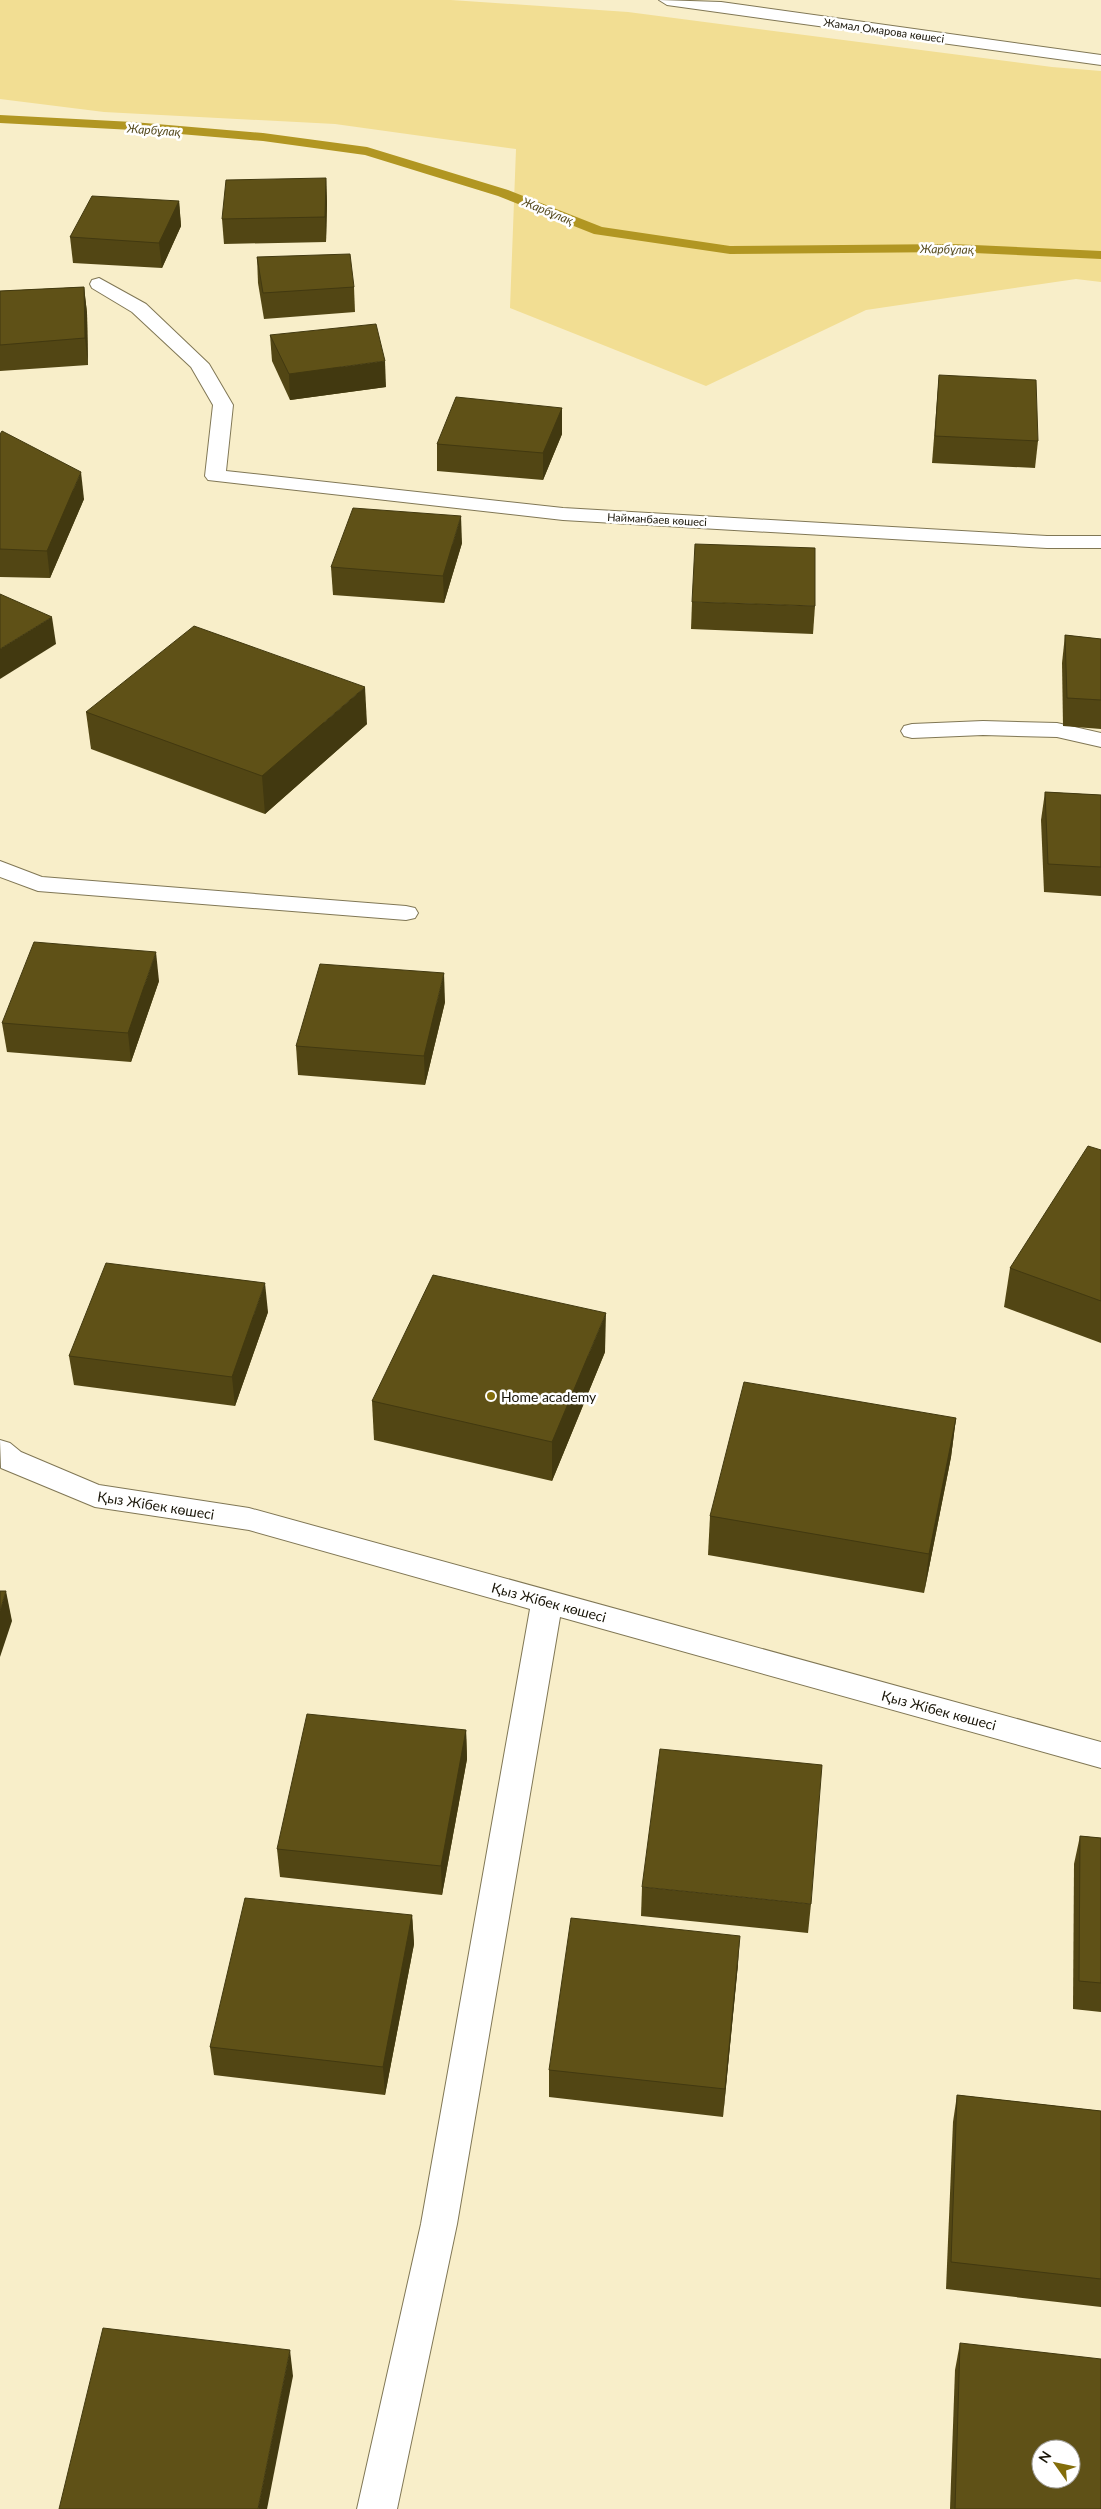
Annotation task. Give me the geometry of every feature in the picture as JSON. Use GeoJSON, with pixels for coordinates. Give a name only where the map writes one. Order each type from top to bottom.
{"type":"FeatureCollection","features":[{"type":"Feature","properties":{"kind":"street","name":"Жамал Омарова көшесі"},"geometry":{"type":"LineString","coordinates":[[667,0],[736,8],[1101,60]]}},
{"type":"Feature","properties":{"kind":"street","name":"Найманбаев көшесі"},"geometry":{"type":"LineString","coordinates":[[99,284],[140,308],[199,364],[222,405],[215,476],[563,514],[1037,541],[1101,542]]}},
{"type":"Feature","properties":{"kind":"street"},"geometry":{"type":"LineString","coordinates":[[912,730],[983,728],[1058,730],[1101,740]]}},
{"type":"Feature","properties":{"kind":"street"},"geometry":{"type":"LineString","coordinates":[[0,868],[38,884],[406,913]]}},
{"type":"Feature","properties":{"kind":"street","name":"Қыз Жібек көшесі"},"geometry":{"type":"LineString","coordinates":[[0,1451],[11,1460],[95,1496],[249,1519],[1101,1755]]}},
{"type":"Feature","properties":{"kind":"street"},"geometry":{"type":"LineString","coordinates":[[377,2509],[439,2224],[547,1602]]}},
{"type":"Feature","properties":{"kind":"shaded area"},"geometry":{"type":"Polygon","coordinates":[[[0,0],[451,0],[628,12],[1052,67],[1101,71],[1101,282],[1076,279],[866,310],[706,386],[510,308],[516,149],[335,124],[104,112],[0,99],[0,0]]]}},
{"type":"Feature","properties":{"kind":"building"},"geometry":{"type":"Polygon","coordinates":[[[326,178],[325,217],[222,219],[226,180],[326,178]]]}},
{"type":"Feature","properties":{"kind":"building"},"geometry":{"type":"Polygon","coordinates":[[[92,196],[179,201],[159,243],[70,237],[92,196]]]}},
{"type":"Feature","properties":{"kind":"building"},"geometry":{"type":"Polygon","coordinates":[[[350,254],[354,287],[263,293],[257,257],[350,254]]]}},
{"type":"Feature","properties":{"kind":"building"},"geometry":{"type":"Polygon","coordinates":[[[84,287],[85,338],[0,345],[0,291],[84,287]]]}},
{"type":"Feature","properties":{"kind":"building"},"geometry":{"type":"Polygon","coordinates":[[[376,324],[385,361],[289,374],[270,335],[376,324]]]}},
{"type":"Feature","properties":{"kind":"building"},"geometry":{"type":"Polygon","coordinates":[[[939,375],[1036,380],[1038,441],[935,436],[939,375]]]}},
{"type":"Feature","properties":{"kind":"building"},"geometry":{"type":"Polygon","coordinates":[[[456,397],[562,408],[543,453],[437,444],[456,397]]]}},
{"type":"Feature","properties":{"kind":"building"},"geometry":{"type":"Polygon","coordinates":[[[2,431],[81,472],[47,551],[0,549],[0,434],[2,431]]]}},
{"type":"Feature","properties":{"kind":"building"},"geometry":{"type":"Polygon","coordinates":[[[353,508],[461,516],[443,576],[331,567],[353,508]]]}},
{"type":"Feature","properties":{"kind":"building"},"geometry":{"type":"Polygon","coordinates":[[[695,544],[815,548],[815,606],[692,602],[695,544]]]}},
{"type":"Feature","properties":{"kind":"building"},"geometry":{"type":"Polygon","coordinates":[[[0,594],[52,617],[0,649],[0,594]]]}},
{"type":"Feature","properties":{"kind":"building"},"geometry":{"type":"Polygon","coordinates":[[[194,626],[365,687],[262,776],[86,712],[194,626]]]}},
{"type":"Feature","properties":{"kind":"building"},"geometry":{"type":"Polygon","coordinates":[[[1065,635],[1101,639],[1101,700],[1067,698],[1065,635]]]}},
{"type":"Feature","properties":{"kind":"building"},"geometry":{"type":"Polygon","coordinates":[[[1045,792],[1101,795],[1101,867],[1048,864],[1045,792]]]}},
{"type":"Feature","properties":{"kind":"building"},"geometry":{"type":"Polygon","coordinates":[[[34,942],[156,952],[128,1033],[2,1023],[34,942]]]}},
{"type":"Feature","properties":{"kind":"building"},"geometry":{"type":"Polygon","coordinates":[[[320,964],[444,973],[424,1056],[296,1046],[320,964]]]}},
{"type":"Feature","properties":{"kind":"building"},"geometry":{"type":"Polygon","coordinates":[[[1088,1146],[1101,1150],[1101,1301],[1010,1268],[1088,1146]]]}},
{"type":"Feature","properties":{"kind":"building"},"geometry":{"type":"Polygon","coordinates":[[[106,1263],[265,1283],[232,1377],[69,1356],[106,1263]]]}},
{"type":"Feature","properties":{"kind":"building","name":"Home academy"},"geometry":{"type":"Polygon","coordinates":[[[433,1275],[606,1313],[552,1442],[372,1401],[433,1275]]]}},
{"type":"Feature","properties":{"kind":"building"},"geometry":{"type":"Polygon","coordinates":[[[744,1382],[956,1418],[929,1554],[710,1516],[744,1382]]]}},
{"type":"Feature","properties":{"kind":"building"},"geometry":{"type":"Polygon","coordinates":[[[0,1591],[6,1591],[0,1611],[0,1591]]]}},
{"type":"Feature","properties":{"kind":"building"},"geometry":{"type":"Polygon","coordinates":[[[307,1714],[466,1730],[441,1866],[277,1849],[307,1714]]]}},
{"type":"Feature","properties":{"kind":"building"},"geometry":{"type":"Polygon","coordinates":[[[660,1749],[822,1765],[811,1904],[642,1887],[660,1749]]]}},
{"type":"Feature","properties":{"kind":"building"},"geometry":{"type":"Polygon","coordinates":[[[1080,1836],[1101,1838],[1101,1983],[1079,1981],[1080,1836]]]}},
{"type":"Feature","properties":{"kind":"building"},"geometry":{"type":"Polygon","coordinates":[[[245,1898],[412,1915],[383,2067],[210,2047],[245,1898]]]}},
{"type":"Feature","properties":{"kind":"building"},"geometry":{"type":"Polygon","coordinates":[[[571,1918],[740,1936],[725,2089],[549,2070],[571,1918]]]}},
{"type":"Feature","properties":{"kind":"building"},"geometry":{"type":"Polygon","coordinates":[[[957,2095],[1101,2111],[1101,2279],[951,2262],[957,2095]]]}},
{"type":"Feature","properties":{"kind":"building"},"geometry":{"type":"Polygon","coordinates":[[[103,2328],[290,2350],[258,2509],[59,2509],[103,2328]]]}},
{"type":"Feature","properties":{"kind":"building"},"geometry":{"type":"Polygon","coordinates":[[[960,2343],[1101,2359],[1101,2509],[955,2509],[960,2343]]]}},
{"type":"Feature","properties":{"kind":"waterway","name":"Жарбұлақ"},"geometry":{"type":"LineString","coordinates":[[0,119],[133,126],[263,137],[367,151],[503,193],[599,231],[730,250],[952,248],[1101,255]]}},
{"type":"Feature","properties":{"kind":"place","name":"Home academy"},"geometry":{"type":"Point","coordinates":[491,1396]}}]}
